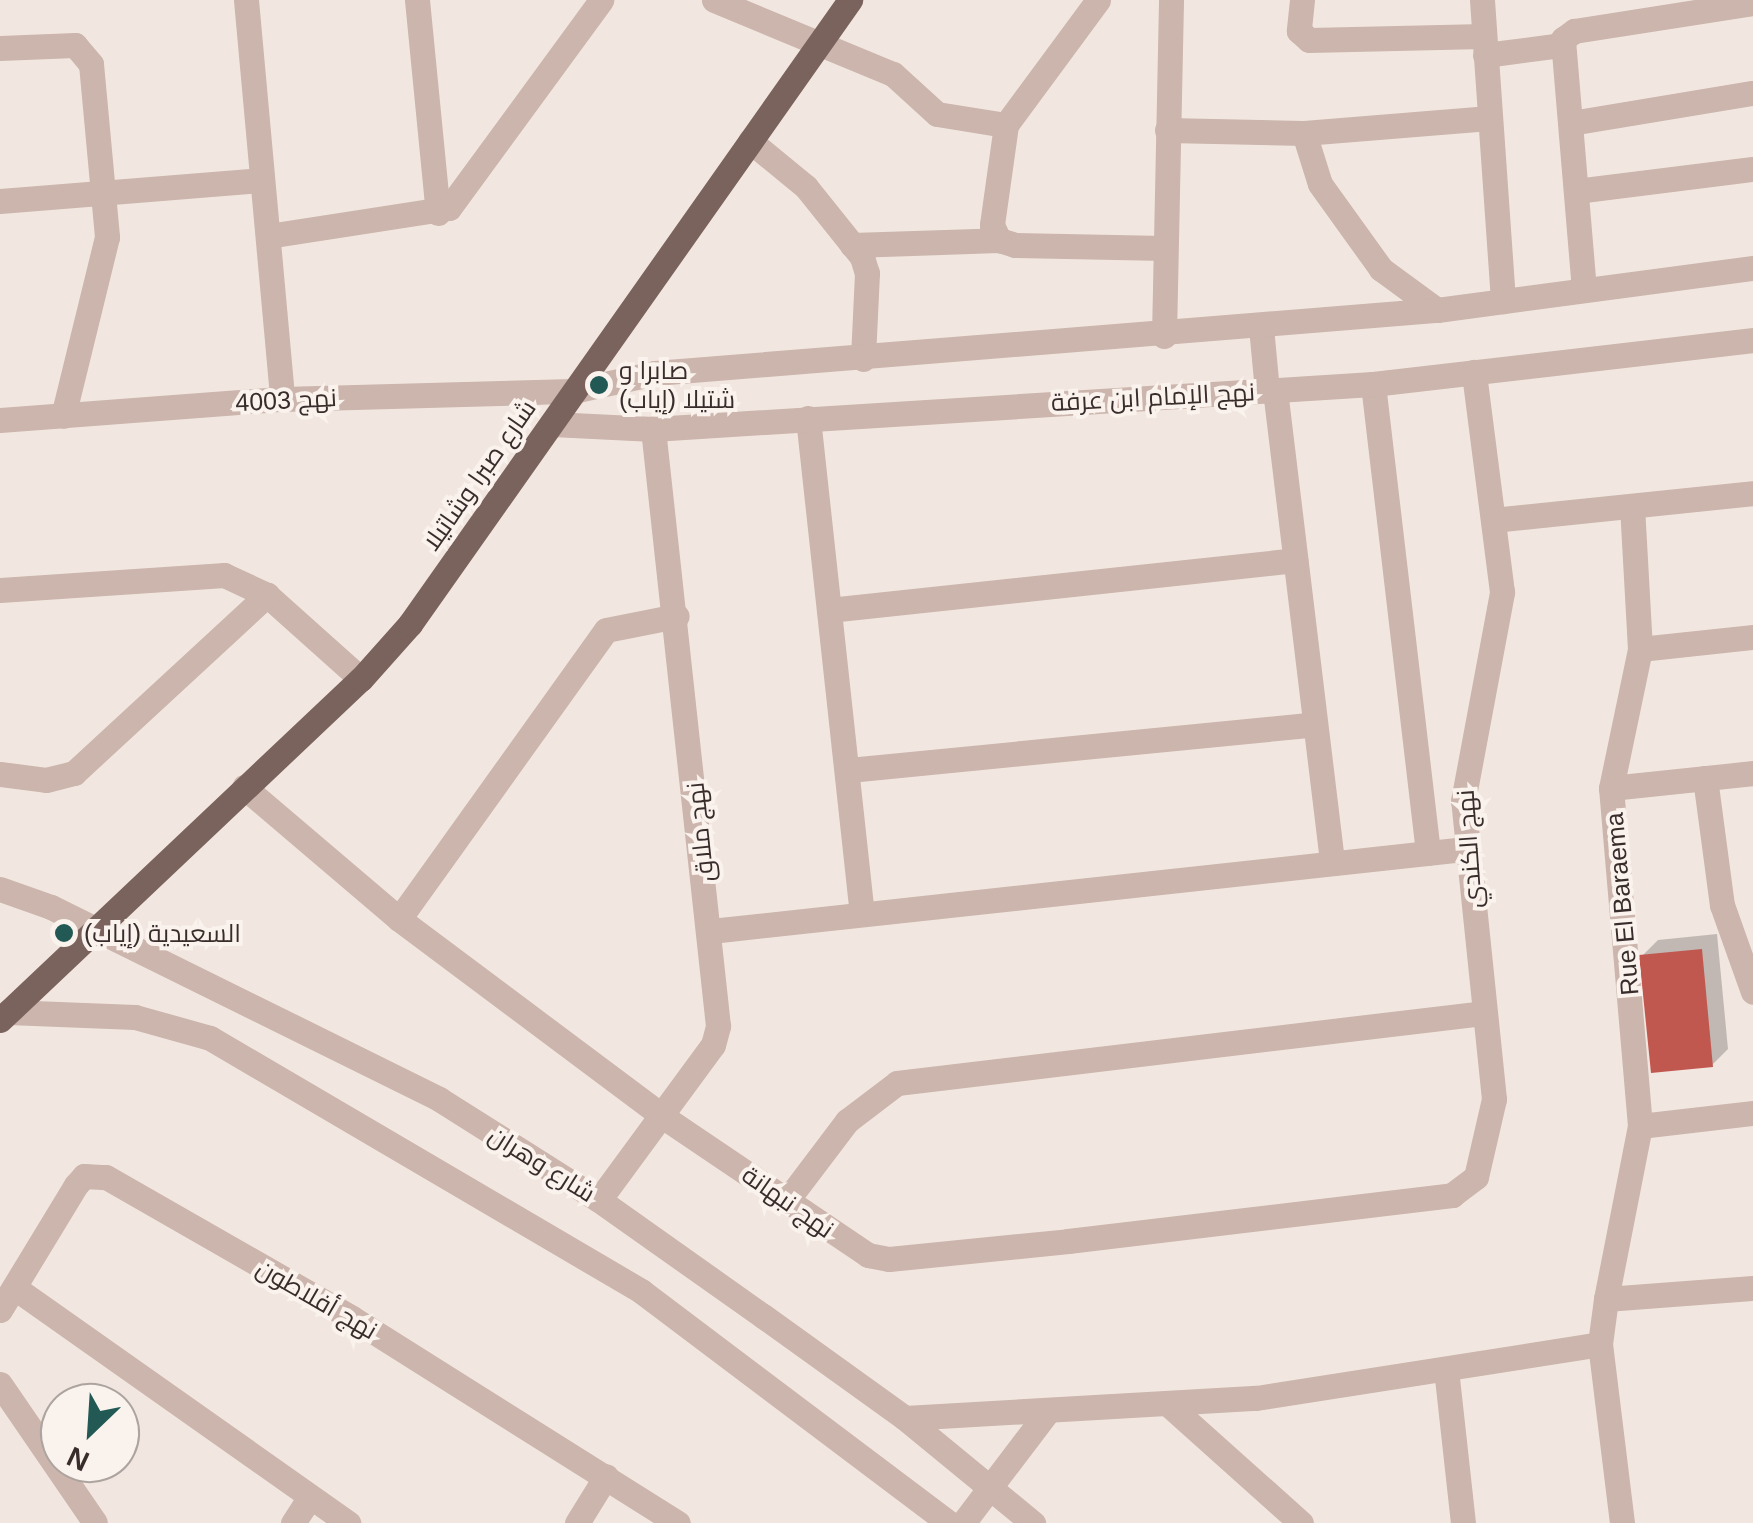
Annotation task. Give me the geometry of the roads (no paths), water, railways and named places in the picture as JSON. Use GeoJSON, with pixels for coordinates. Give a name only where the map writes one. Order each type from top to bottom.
{"type":"FeatureCollection","features":[{"type":"Feature","properties":{"kind":"main road","name":"شارع صبرا وشاتيلا"},"geometry":{"type":"LineString","coordinates":[[4,1016],[361,679],[455,564],[850,0]]}},
{"type":"Feature","properties":{"kind":"street"},"geometry":{"type":"LineString","coordinates":[[246,0],[259,180],[268,236],[282,399]]}},
{"type":"Feature","properties":{"kind":"street"},"geometry":{"type":"LineString","coordinates":[[417,0],[438,213]]}},
{"type":"Feature","properties":{"kind":"street"},"geometry":{"type":"LineString","coordinates":[[268,236],[438,213],[449,208],[601,0]]}},
{"type":"Feature","properties":{"kind":"street"},"geometry":{"type":"LineString","coordinates":[[714,0],[893,74],[937,114],[1006,125]]}},
{"type":"Feature","properties":{"kind":"street"},"geometry":{"type":"LineString","coordinates":[[1000,240],[992,225],[1006,125],[1098,0]]}},
{"type":"Feature","properties":{"kind":"street"},"geometry":{"type":"LineString","coordinates":[[1164,336],[1171,0]]}},
{"type":"Feature","properties":{"kind":"street"},"geometry":{"type":"LineString","coordinates":[[1302,0],[1299,31],[1309,40],[1562,45]]}},
{"type":"Feature","properties":{"kind":"street"},"geometry":{"type":"LineString","coordinates":[[1482,0],[1503,302]]}},
{"type":"Feature","properties":{"kind":"street"},"geometry":{"type":"LineString","coordinates":[[1584,290],[1562,45],[1574,31],[1753,3]]}},
{"type":"Feature","properties":{"kind":"street"},"geometry":{"type":"LineString","coordinates":[[0,48],[75,45],[86,51],[106,189],[107,236],[63,416]]}},
{"type":"Feature","properties":{"kind":"street"},"geometry":{"type":"LineString","coordinates":[[1570,123],[1753,93]]}},
{"type":"Feature","properties":{"kind":"street"},"geometry":{"type":"LineString","coordinates":[[1167,130],[1304,132],[1489,118]]}},
{"type":"Feature","properties":{"kind":"street"},"geometry":{"type":"LineString","coordinates":[[1304,132],[1320,184],[1382,269],[1438,310]]}},
{"type":"Feature","properties":{"kind":"street"},"geometry":{"type":"LineString","coordinates":[[750,141],[806,188],[852,245],[867,273],[862,359]]}},
{"type":"Feature","properties":{"kind":"street"},"geometry":{"type":"LineString","coordinates":[[1576,191],[1753,169]]}},
{"type":"Feature","properties":{"kind":"street"},"geometry":{"type":"LineString","coordinates":[[0,200],[259,180]]}},
{"type":"Feature","properties":{"kind":"street"},"geometry":{"type":"LineString","coordinates":[[852,245],[1000,240],[1164,248]]}},
{"type":"Feature","properties":{"kind":"street","name":"نهج 4003"},"geometry":{"type":"LineString","coordinates":[[0,420],[282,399],[573,391],[654,373],[1261,327],[1438,310],[1753,268]]}},
{"type":"Feature","properties":{"kind":"street"},"geometry":{"type":"LineString","coordinates":[[1261,327],[1332,860]]}},
{"type":"Feature","properties":{"kind":"street","name":"نهج الإمام ابن عرفة"},"geometry":{"type":"LineString","coordinates":[[552,424],[652,429],[1373,384],[1753,340]]}},
{"type":"Feature","properties":{"kind":"street","name":"نهج الكندي"},"geometry":{"type":"LineString","coordinates":[[1452,1195],[1476,1178],[1493,1114],[1464,849],[1463,782],[1501,612],[1474,372]]}},
{"type":"Feature","properties":{"kind":"street"},"geometry":{"type":"LineString","coordinates":[[1373,384],[1428,852]]}},
{"type":"Feature","properties":{"kind":"street"},"geometry":{"type":"LineString","coordinates":[[808,418],[862,913]]}},
{"type":"Feature","properties":{"kind":"street","name":"نهج ملاق"},"geometry":{"type":"LineString","coordinates":[[599,1200],[716,1037],[711,931],[677,616],[652,429]]}},
{"type":"Feature","properties":{"kind":"street"},"geometry":{"type":"LineString","coordinates":[[1493,520],[1753,493]]}},
{"type":"Feature","properties":{"kind":"street","name":"Rue El Baraema"},"geometry":{"type":"LineString","coordinates":[[1622,1523],[1600,1344],[1640,1126],[1611,788],[1640,649],[1632,508]]}},
{"type":"Feature","properties":{"kind":"street"},"geometry":{"type":"LineString","coordinates":[[830,610],[1295,560]]}},
{"type":"Feature","properties":{"kind":"street"},"geometry":{"type":"LineString","coordinates":[[0,590],[224,575],[267,595],[361,679]]}},
{"type":"Feature","properties":{"kind":"street"},"geometry":{"type":"LineString","coordinates":[[0,774],[46,780],[74,773],[267,595]]}},
{"type":"Feature","properties":{"kind":"street"},"geometry":{"type":"LineString","coordinates":[[399,919],[606,630],[677,616]]}},
{"type":"Feature","properties":{"kind":"street"},"geometry":{"type":"LineString","coordinates":[[1640,649],[1753,637]]}},
{"type":"Feature","properties":{"kind":"street"},"geometry":{"type":"LineString","coordinates":[[849,770],[1311,725]]}},
{"type":"Feature","properties":{"kind":"street"},"geometry":{"type":"LineString","coordinates":[[1611,788],[1753,772]]}},
{"type":"Feature","properties":{"kind":"street"},"geometry":{"type":"LineString","coordinates":[[1705,778],[1722,905],[1753,992]]}},
{"type":"Feature","properties":{"kind":"street","name":"نهج نبهانة"},"geometry":{"type":"LineString","coordinates":[[244,787],[399,919],[662,1116],[788,1199],[848,1246],[889,1258],[1452,1195]]}},
{"type":"Feature","properties":{"kind":"street"},"geometry":{"type":"LineString","coordinates":[[711,931],[1332,860],[1464,849]]}},
{"type":"Feature","properties":{"kind":"street","name":"شارع وهران"},"geometry":{"type":"LineString","coordinates":[[0,889],[93,928],[439,1099],[599,1200],[905,1418],[1033,1523]]}},
{"type":"Feature","properties":{"kind":"street"},"geometry":{"type":"LineString","coordinates":[[788,1199],[847,1121],[897,1083],[1484,1012]]}},
{"type":"Feature","properties":{"kind":"street"},"geometry":{"type":"LineString","coordinates":[[4,1016],[136,1017],[210,1038],[641,1291],[948,1523]]}},
{"type":"Feature","properties":{"kind":"street"},"geometry":{"type":"LineString","coordinates":[[1640,1126],[1753,1113]]}},
{"type":"Feature","properties":{"kind":"street","name":"نهج أفلاطون"},"geometry":{"type":"LineString","coordinates":[[0,1310],[76,1184],[84,1176],[106,1177],[352,1318],[678,1523]]}},
{"type":"Feature","properties":{"kind":"street"},"geometry":{"type":"LineString","coordinates":[[15,1288],[348,1523]]}},
{"type":"Feature","properties":{"kind":"street"},"geometry":{"type":"LineString","coordinates":[[1606,1300],[1752,1288],[1753,1300]]}},
{"type":"Feature","properties":{"kind":"street"},"geometry":{"type":"LineString","coordinates":[[905,1418],[1169,1406],[1600,1344]]}},
{"type":"Feature","properties":{"kind":"street"},"geometry":{"type":"LineString","coordinates":[[1446,1369],[1463,1523]]}},
{"type":"Feature","properties":{"kind":"street"},"geometry":{"type":"LineString","coordinates":[[0,1384],[95,1523]]}},
{"type":"Feature","properties":{"kind":"street"},"geometry":{"type":"LineString","coordinates":[[1169,1406],[1300,1523]]}},
{"type":"Feature","properties":{"kind":"street"},"geometry":{"type":"LineString","coordinates":[[963,1523],[1048,1411]]}},
{"type":"Feature","properties":{"kind":"street"},"geometry":{"type":"LineString","coordinates":[[577,1523],[606,1476]]}},
{"type":"Feature","properties":{"kind":"street"},"geometry":{"type":"LineString","coordinates":[[293,1523],[309,1498]]}},
{"type":"Feature","properties":{"kind":"place","name":"صابرا و شتيلا (إياب)"},"geometry":{"type":"Point","coordinates":[599,385]}},
{"type":"Feature","properties":{"kind":"place","name":"السعيدية (إياب)"},"geometry":{"type":"Point","coordinates":[64,933]}}]}
